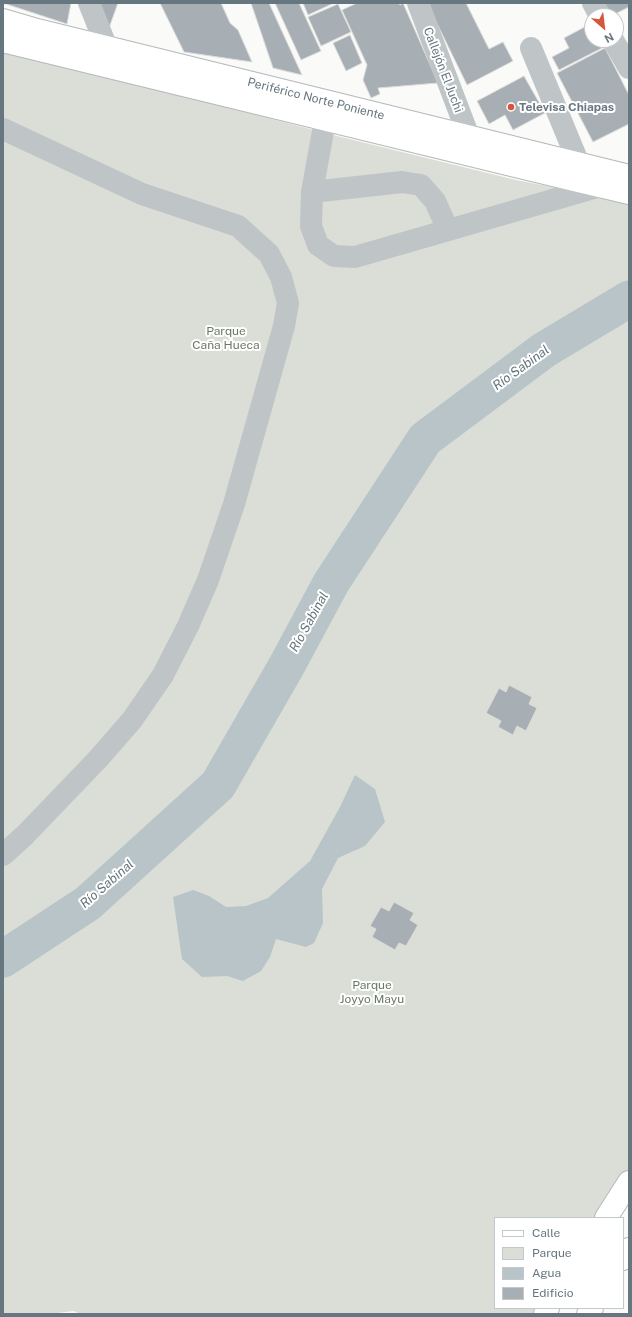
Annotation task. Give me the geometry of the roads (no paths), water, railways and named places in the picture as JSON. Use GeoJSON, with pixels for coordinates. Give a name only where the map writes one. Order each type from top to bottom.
{"type":"FeatureCollection","features":[{"type":"Feature","properties":{"kind":"main road","name":"Periférico Norte Poniente"},"geometry":{"type":"LineString","coordinates":[[3,20],[107,48],[629,176]]}},
{"type":"Feature","properties":{"kind":"main road","name":"Periférico Norte Poniente"},"geometry":{"type":"LineString","coordinates":[[3,41],[629,193]]}},
{"type":"Feature","properties":{"kind":"main road"},"geometry":{"type":"LineString","coordinates":[[607,1217],[629,1182]]}},
{"type":"Feature","properties":{"kind":"street"},"geometry":{"type":"LineString","coordinates":[[89,3],[107,48]]}},
{"type":"Feature","properties":{"kind":"street","name":"Callejón El Juchi"},"geometry":{"type":"LineString","coordinates":[[418,3],[469,137]]}},
{"type":"Feature","properties":{"kind":"street"},"geometry":{"type":"LineString","coordinates":[[531,48],[578,164]]}},
{"type":"Feature","properties":{"kind":"street"},"geometry":{"type":"LineString","coordinates":[[618,48],[629,68]]}},
{"type":"Feature","properties":{"kind":"street"},"geometry":{"type":"LineString","coordinates":[[325,120],[312,192],[311,226],[318,245],[334,256],[356,257],[601,186]]}},
{"type":"Feature","properties":{"kind":"street"},"geometry":{"type":"LineString","coordinates":[[3,129],[142,194],[238,226],[269,254],[282,277],[288,303],[284,326],[234,504],[208,580],[188,626],[163,675],[132,720],[98,759],[25,835],[3,855]]}},
{"type":"Feature","properties":{"kind":"street"},"geometry":{"type":"LineString","coordinates":[[312,192],[402,182],[420,185],[435,201],[448,230]]}},
{"type":"Feature","properties":{"kind":"water"},"geometry":{"type":"Polygon","coordinates":[[[355,775],[375,789],[385,822],[365,846],[338,858],[322,889],[323,923],[314,943],[306,947],[276,939],[270,957],[261,971],[243,981],[227,976],[202,977],[182,959],[173,897],[193,890],[209,896],[226,907],[246,906],[268,898],[310,861],[340,807],[355,775]]]}},
{"type":"Feature","properties":{"kind":"waterway","name":"Río Sabinal"},"geometry":{"type":"LineString","coordinates":[[3,959],[88,903],[218,785],[287,665],[331,583],[425,439],[544,350],[629,299]]}},
{"type":"Feature","properties":{"kind":"place","name":"Televisa Chiapas"},"geometry":{"type":"Point","coordinates":[511,107]}},
{"type":"Feature","properties":{"kind":"park label","name":"Parque Caña Hueca"},"geometry":{"type":"Point","coordinates":[226,338]}},
{"type":"Feature","properties":{"kind":"park label","name":"Parque Joyyo Mayu"},"geometry":{"type":"Point","coordinates":[372,992]}}]}
